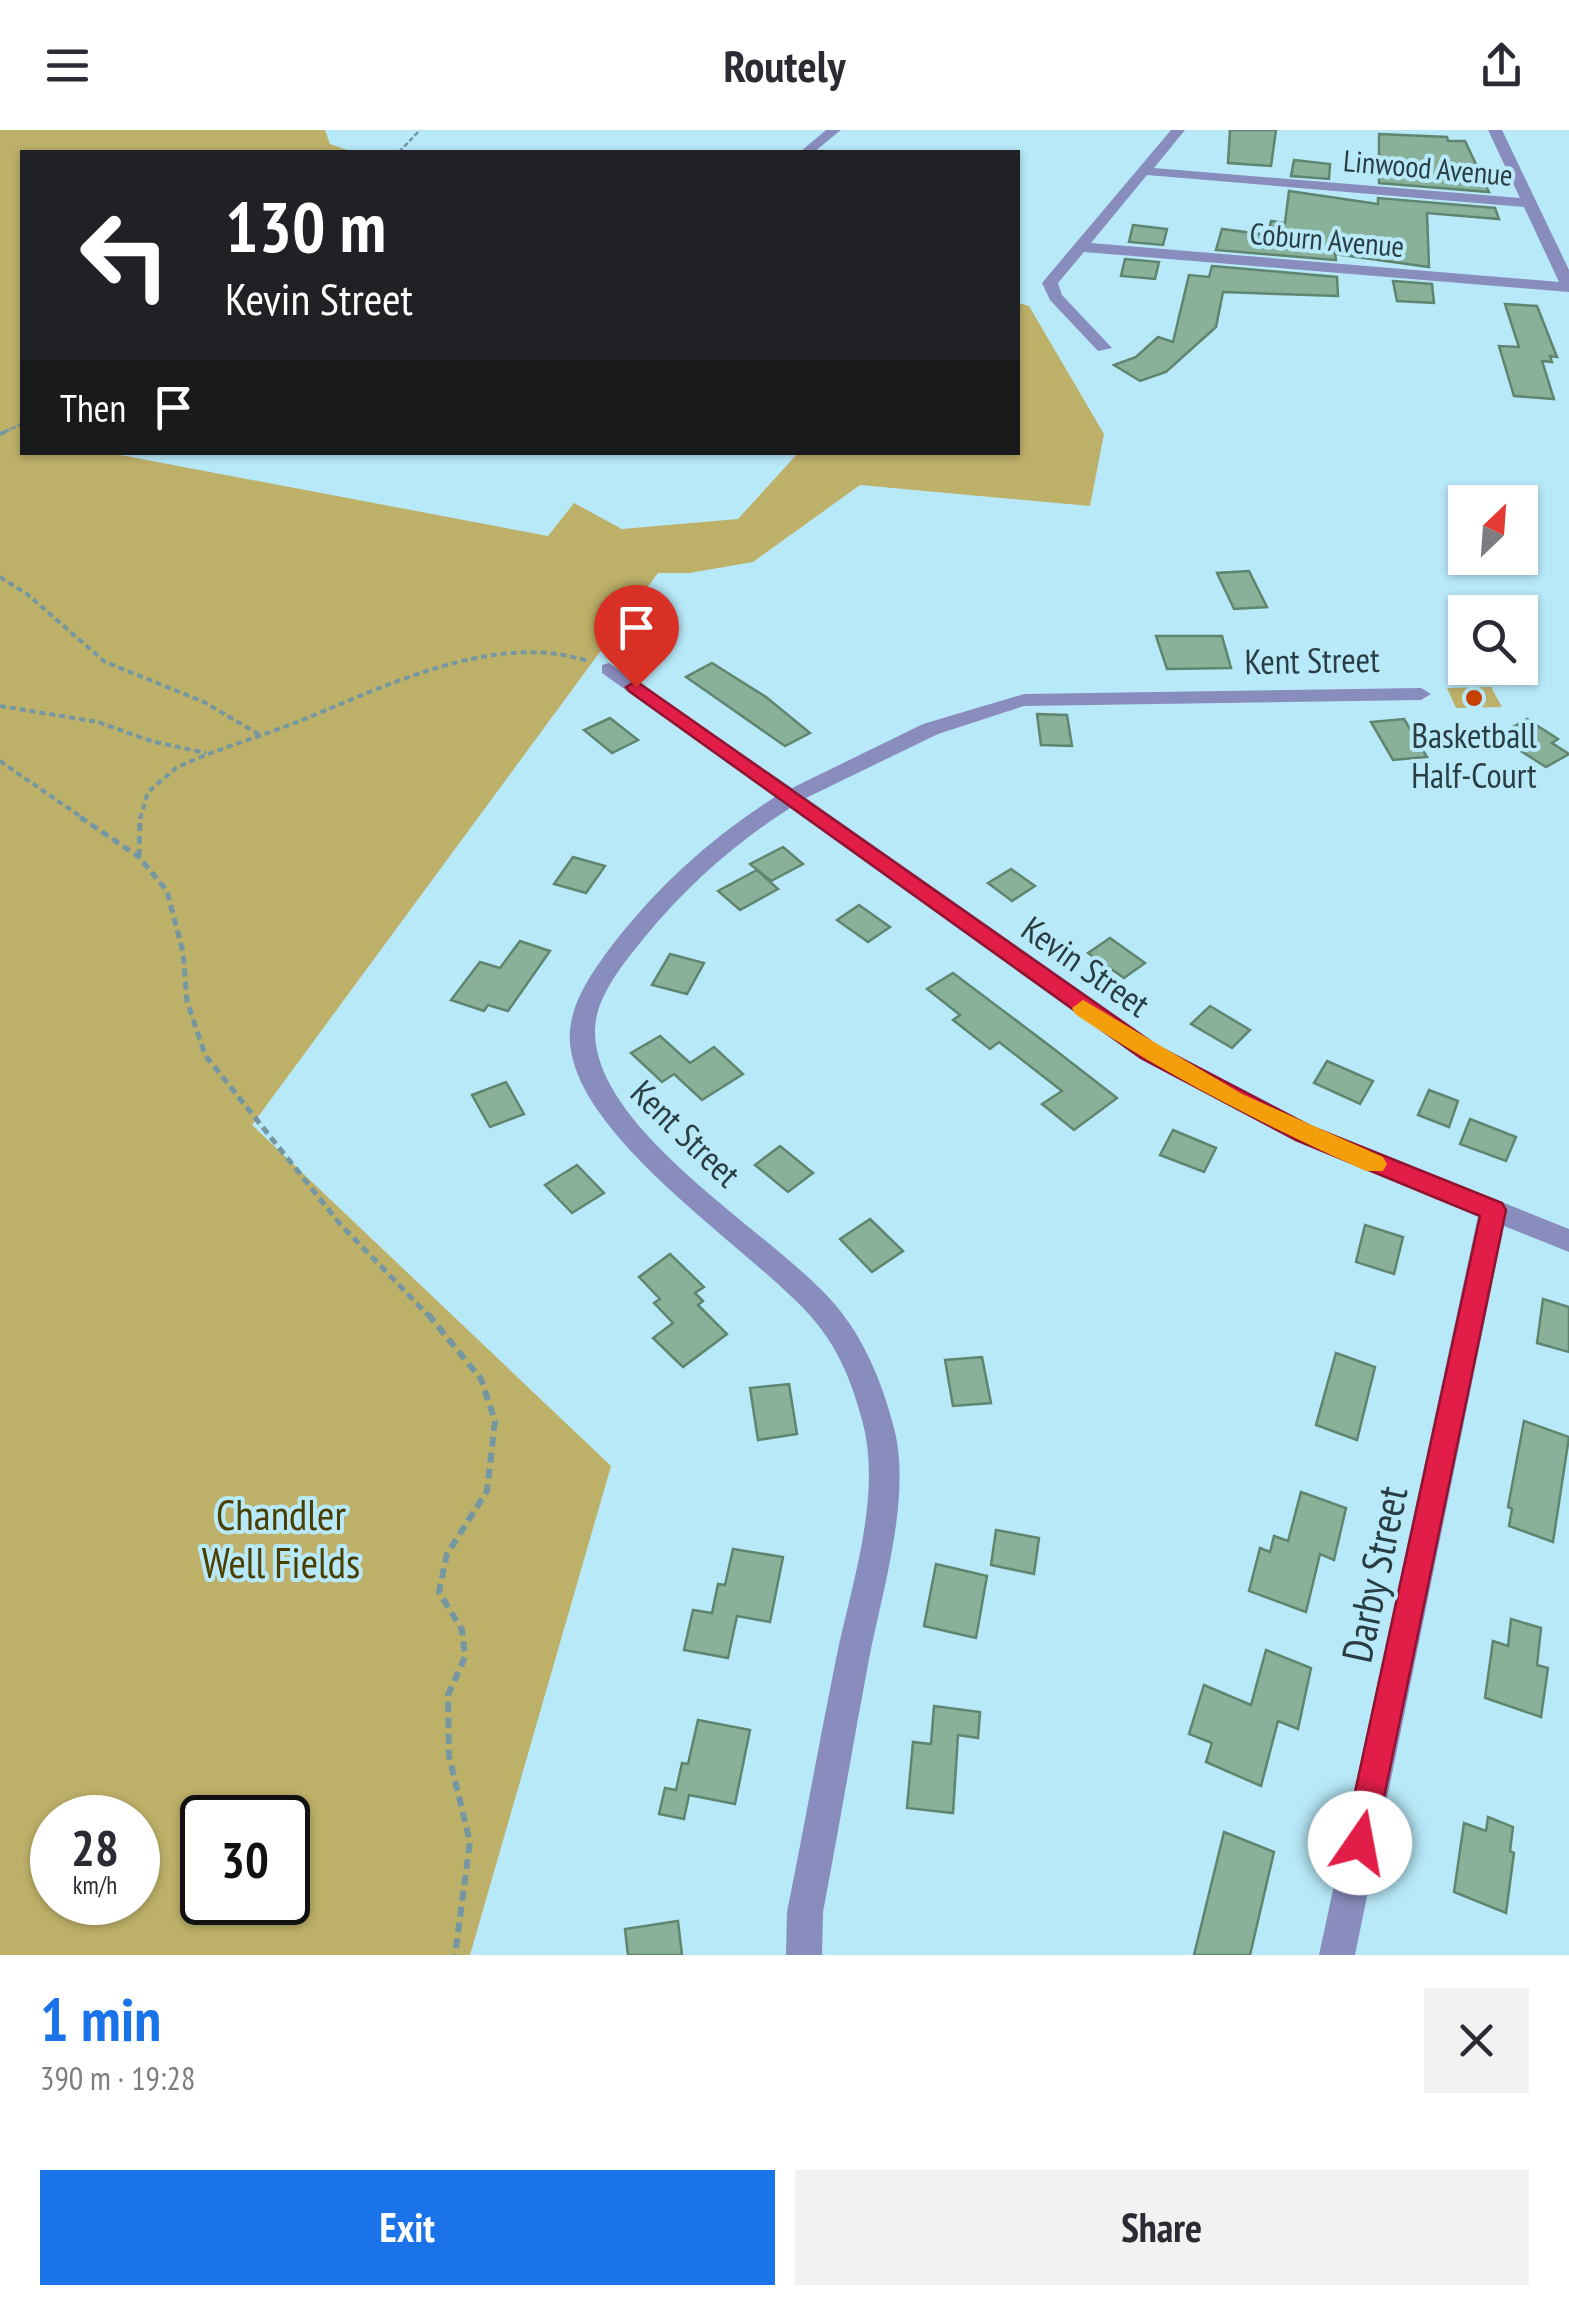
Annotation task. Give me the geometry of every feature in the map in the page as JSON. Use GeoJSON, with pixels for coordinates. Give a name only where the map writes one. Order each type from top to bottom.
{"type":"FeatureCollection","features":[{"type":"Feature","properties":{"kind":"street"},"geometry":{"type":"LineString","coordinates":[[809,150],[834,130]]}},
{"type":"Feature","properties":{"kind":"street"},"geometry":{"type":"LineString","coordinates":[[1104,348],[1055,297],[1050,284],[1178,130]]}},
{"type":"Feature","properties":{"kind":"street"},"geometry":{"type":"LineString","coordinates":[[1495,130],[1569,286]]}},
{"type":"Feature","properties":{"kind":"street","name":"Linwood Avenue"},"geometry":{"type":"LineString","coordinates":[[1144,171],[1527,202]]}},
{"type":"Feature","properties":{"kind":"street","name":"Coburn Avenue"},"geometry":{"type":"LineString","coordinates":[[1081,247],[1569,286]]}},
{"type":"Feature","properties":{"kind":"street","name":"Kevin Street"},"geometry":{"type":"LineString","coordinates":[[609,669],[1149,1052],[1304,1134],[1569,1241]]}},
{"type":"Feature","properties":{"kind":"street","name":"Kent Street"},"geometry":{"type":"LineString","coordinates":[[804,1955],[805,1912],[876,1536],[884,1455],[870,1395],[852,1349],[818,1304],[648,1152],[606,1107],[585,1065],[581,1030],[591,998],[624,948],[682,877],[707,853],[792,798],[928,728],[972,711],[1024,700],[1421,694]]}},
{"type":"Feature","properties":{"kind":"street","name":"Darby Street"},"geometry":{"type":"LineString","coordinates":[[1337,1955],[1494,1210]]}},
{"type":"Feature","properties":{"kind":"path"},"geometry":{"type":"LineString","coordinates":[[400,150],[420,130]]}},
{"type":"Feature","properties":{"kind":"path"},"geometry":{"type":"LineString","coordinates":[[0,577],[27,594],[105,662],[202,701],[260,735]]}},
{"type":"Feature","properties":{"kind":"path"},"geometry":{"type":"LineString","coordinates":[[139,858],[140,817],[146,795],[157,780],[209,754],[405,680],[498,656],[535,651],[565,653],[609,669]]}},
{"type":"Feature","properties":{"kind":"path"},"geometry":{"type":"LineString","coordinates":[[0,706],[98,722],[151,742],[209,754]]}},
{"type":"Feature","properties":{"kind":"path"},"geometry":{"type":"LineString","coordinates":[[0,761],[139,858],[167,891],[184,952],[187,1000],[205,1055],[340,1224],[421,1305],[481,1379],[495,1422],[487,1491],[446,1554],[439,1592],[462,1630],[465,1657],[448,1695],[449,1756],[470,1842],[455,1955]]}},
{"type":"Feature","properties":{"kind":"green space","name":"Chandler Well Fields"},"geometry":{"type":"Polygon","coordinates":[[[0,130],[325,130],[330,144],[347,150],[20,150],[20,455],[121,455],[548,536],[574,503],[622,529],[738,519],[796,455],[1020,455],[1020,304],[1029,306],[1104,434],[1090,506],[860,485],[753,562],[689,573],[658,573],[252,1125],[611,1466],[470,1955],[0,1955],[0,130]]]}},
{"type":"Feature","properties":{"kind":"green space","name":"Basketball Half-Court"},"geometry":{"type":"Polygon","coordinates":[[[1491,687],[1502,707],[1456,708],[1447,688],[1491,687]]]}},
{"type":"Feature","properties":{"kind":"building"},"geometry":{"type":"Polygon","coordinates":[[[1230,130],[1276,130],[1271,166],[1228,163],[1230,130]]]}},
{"type":"Feature","properties":{"kind":"building"},"geometry":{"type":"Polygon","coordinates":[[[1379,134],[1465,141],[1489,192],[1379,183],[1379,134]]]}},
{"type":"Feature","properties":{"kind":"building"},"geometry":{"type":"Polygon","coordinates":[[[1294,160],[1330,164],[1329,179],[1291,176],[1294,160]]]}},
{"type":"Feature","properties":{"kind":"building"},"geometry":{"type":"Polygon","coordinates":[[[1289,191],[1378,204],[1378,198],[1495,208],[1499,219],[1427,213],[1429,267],[1335,254],[1336,260],[1216,250],[1222,229],[1268,235],[1271,221],[1285,223],[1289,191]]]}},
{"type":"Feature","properties":{"kind":"building"},"geometry":{"type":"Polygon","coordinates":[[[1133,225],[1167,229],[1163,245],[1129,242],[1133,225]]]}},
{"type":"Feature","properties":{"kind":"building"},"geometry":{"type":"Polygon","coordinates":[[[1125,259],[1159,262],[1155,279],[1121,276],[1125,259]]]}},
{"type":"Feature","properties":{"kind":"building"},"geometry":{"type":"Polygon","coordinates":[[[1212,266],[1337,277],[1338,296],[1223,292],[1216,327],[1166,372],[1140,381],[1114,365],[1136,357],[1158,337],[1173,342],[1189,275],[1209,277],[1212,266]]]}},
{"type":"Feature","properties":{"kind":"building"},"geometry":{"type":"Polygon","coordinates":[[[1393,281],[1432,284],[1434,303],[1397,301],[1393,281]]]}},
{"type":"Feature","properties":{"kind":"building"},"geometry":{"type":"Polygon","coordinates":[[[1505,304],[1537,306],[1557,357],[1550,356],[1552,362],[1542,361],[1554,399],[1514,396],[1499,346],[1519,347],[1505,304]]]}},
{"type":"Feature","properties":{"kind":"building"},"geometry":{"type":"Polygon","coordinates":[[[1249,571],[1267,607],[1234,609],[1217,573],[1249,571]]]}},
{"type":"Feature","properties":{"kind":"building"},"geometry":{"type":"Polygon","coordinates":[[[1156,636],[1222,636],[1231,668],[1167,669],[1156,636]]]}},
{"type":"Feature","properties":{"kind":"building"},"geometry":{"type":"Polygon","coordinates":[[[712,663],[766,697],[810,733],[785,746],[686,677],[712,663]]]}},
{"type":"Feature","properties":{"kind":"building"},"geometry":{"type":"Polygon","coordinates":[[[1037,714],[1067,715],[1072,746],[1041,745],[1037,714]]]}},
{"type":"Feature","properties":{"kind":"building"},"geometry":{"type":"Polygon","coordinates":[[[610,718],[638,740],[612,753],[584,730],[610,718]]]}},
{"type":"Feature","properties":{"kind":"building"},"geometry":{"type":"Polygon","coordinates":[[[1404,719],[1427,757],[1393,760],[1371,722],[1404,719]]]}},
{"type":"Feature","properties":{"kind":"building"},"geometry":{"type":"Polygon","coordinates":[[[1527,719],[1558,739],[1552,743],[1569,754],[1546,767],[1497,736],[1527,719]]]}},
{"type":"Feature","properties":{"kind":"building"},"geometry":{"type":"Polygon","coordinates":[[[783,847],[803,864],[771,881],[750,864],[783,847]]]}},
{"type":"Feature","properties":{"kind":"building"},"geometry":{"type":"Polygon","coordinates":[[[573,857],[605,866],[586,893],[554,884],[573,857]]]}},
{"type":"Feature","properties":{"kind":"building"},"geometry":{"type":"Polygon","coordinates":[[[1011,869],[1035,886],[1012,901],[988,883],[1011,869]]]}},
{"type":"Feature","properties":{"kind":"building"},"geometry":{"type":"Polygon","coordinates":[[[757,870],[778,889],[740,910],[718,891],[757,870]]]}},
{"type":"Feature","properties":{"kind":"building"},"geometry":{"type":"Polygon","coordinates":[[[859,905],[890,927],[868,942],[837,920],[859,905]]]}},
{"type":"Feature","properties":{"kind":"building"},"geometry":{"type":"Polygon","coordinates":[[[1110,938],[1145,963],[1124,978],[1088,953],[1110,938]]]}},
{"type":"Feature","properties":{"kind":"building"},"geometry":{"type":"Polygon","coordinates":[[[520,941],[550,951],[508,1011],[488,1005],[484,1011],[451,1000],[480,962],[500,968],[520,941]]]}},
{"type":"Feature","properties":{"kind":"building"},"geometry":{"type":"Polygon","coordinates":[[[670,954],[704,963],[687,994],[652,985],[670,954]]]}},
{"type":"Feature","properties":{"kind":"building"},"geometry":{"type":"Polygon","coordinates":[[[953,973],[1117,1098],[1074,1130],[1042,1104],[1062,1091],[999,1042],[990,1049],[953,1020],[960,1015],[927,989],[953,973]]]}},
{"type":"Feature","properties":{"kind":"building"},"geometry":{"type":"Polygon","coordinates":[[[1210,1006],[1250,1030],[1232,1048],[1191,1024],[1210,1006]]]}},
{"type":"Feature","properties":{"kind":"building"},"geometry":{"type":"Polygon","coordinates":[[[660,1036],[690,1063],[714,1047],[743,1074],[702,1100],[674,1074],[662,1082],[631,1053],[660,1036]]]}},
{"type":"Feature","properties":{"kind":"building"},"geometry":{"type":"Polygon","coordinates":[[[1327,1061],[1373,1081],[1360,1104],[1314,1083],[1327,1061]]]}},
{"type":"Feature","properties":{"kind":"building"},"geometry":{"type":"Polygon","coordinates":[[[506,1082],[524,1114],[490,1127],[472,1095],[506,1082]]]}},
{"type":"Feature","properties":{"kind":"building"},"geometry":{"type":"Polygon","coordinates":[[[1429,1090],[1458,1101],[1449,1127],[1418,1115],[1429,1090]]]}},
{"type":"Feature","properties":{"kind":"building"},"geometry":{"type":"Polygon","coordinates":[[[1470,1119],[1516,1137],[1506,1161],[1460,1144],[1470,1119]]]}},
{"type":"Feature","properties":{"kind":"building"},"geometry":{"type":"Polygon","coordinates":[[[1173,1130],[1216,1148],[1204,1172],[1160,1155],[1173,1130]]]}},
{"type":"Feature","properties":{"kind":"building"},"geometry":{"type":"Polygon","coordinates":[[[780,1146],[813,1173],[788,1192],[755,1165],[780,1146]]]}},
{"type":"Feature","properties":{"kind":"building"},"geometry":{"type":"Polygon","coordinates":[[[577,1165],[604,1193],[572,1213],[545,1185],[577,1165]]]}},
{"type":"Feature","properties":{"kind":"building"},"geometry":{"type":"Polygon","coordinates":[[[870,1219],[903,1251],[872,1272],[840,1239],[870,1219]]]}},
{"type":"Feature","properties":{"kind":"building"},"geometry":{"type":"Polygon","coordinates":[[[1365,1225],[1403,1237],[1394,1274],[1356,1262],[1365,1225]]]}},
{"type":"Feature","properties":{"kind":"building"},"geometry":{"type":"Polygon","coordinates":[[[670,1254],[704,1287],[695,1293],[703,1301],[698,1305],[727,1334],[683,1367],[653,1338],[673,1323],[654,1303],[660,1299],[639,1277],[670,1254]]]}},
{"type":"Feature","properties":{"kind":"building"},"geometry":{"type":"Polygon","coordinates":[[[1543,1299],[1569,1307],[1569,1352],[1537,1343],[1543,1299]]]}},
{"type":"Feature","properties":{"kind":"building"},"geometry":{"type":"Polygon","coordinates":[[[1336,1353],[1375,1367],[1357,1440],[1316,1425],[1336,1353]]]}},
{"type":"Feature","properties":{"kind":"building"},"geometry":{"type":"Polygon","coordinates":[[[982,1357],[991,1403],[953,1406],[945,1360],[982,1357]]]}},
{"type":"Feature","properties":{"kind":"building"},"geometry":{"type":"Polygon","coordinates":[[[789,1384],[797,1434],[758,1440],[750,1388],[789,1384]]]}},
{"type":"Feature","properties":{"kind":"building"},"geometry":{"type":"Polygon","coordinates":[[[1524,1421],[1569,1437],[1553,1542],[1509,1526],[1512,1509],[1508,1507],[1524,1421]]]}},
{"type":"Feature","properties":{"kind":"building"},"geometry":{"type":"Polygon","coordinates":[[[1301,1492],[1346,1508],[1334,1560],[1320,1554],[1306,1612],[1249,1591],[1260,1548],[1270,1552],[1274,1536],[1288,1541],[1301,1492]]]}},
{"type":"Feature","properties":{"kind":"building"},"geometry":{"type":"Polygon","coordinates":[[[996,1530],[1039,1538],[1034,1574],[991,1565],[996,1530]]]}},
{"type":"Feature","properties":{"kind":"building"},"geometry":{"type":"Polygon","coordinates":[[[733,1549],[783,1557],[770,1622],[737,1616],[728,1658],[684,1650],[693,1610],[712,1613],[718,1584],[725,1585],[733,1549]]]}},
{"type":"Feature","properties":{"kind":"building"},"geometry":{"type":"Polygon","coordinates":[[[936,1564],[987,1576],[976,1638],[924,1626],[936,1564]]]}},
{"type":"Feature","properties":{"kind":"building"},"geometry":{"type":"Polygon","coordinates":[[[1511,1619],[1541,1628],[1537,1665],[1548,1668],[1541,1717],[1485,1698],[1493,1641],[1508,1646],[1511,1619]]]}},
{"type":"Feature","properties":{"kind":"building"},"geometry":{"type":"Polygon","coordinates":[[[1266,1650],[1311,1668],[1298,1729],[1278,1721],[1261,1786],[1206,1762],[1212,1743],[1189,1734],[1204,1685],[1251,1705],[1266,1650]]]}},
{"type":"Feature","properties":{"kind":"building"},"geometry":{"type":"Polygon","coordinates":[[[934,1706],[980,1712],[978,1738],[958,1735],[953,1813],[907,1808],[913,1742],[931,1744],[934,1706]]]}},
{"type":"Feature","properties":{"kind":"building"},"geometry":{"type":"Polygon","coordinates":[[[698,1720],[750,1730],[735,1804],[689,1795],[684,1819],[659,1814],[665,1788],[676,1790],[682,1763],[688,1764],[698,1720]]]}},
{"type":"Feature","properties":{"kind":"building"},"geometry":{"type":"Polygon","coordinates":[[[1488,1817],[1513,1827],[1510,1851],[1514,1853],[1506,1913],[1454,1892],[1464,1823],[1486,1831],[1488,1817]]]}},
{"type":"Feature","properties":{"kind":"building"},"geometry":{"type":"Polygon","coordinates":[[[1224,1832],[1274,1852],[1250,1955],[1194,1955],[1224,1832]]]}},
{"type":"Feature","properties":{"kind":"building"},"geometry":{"type":"Polygon","coordinates":[[[678,1921],[682,1955],[628,1955],[625,1929],[678,1921]]]}},
{"type":"Feature","properties":{"kind":"slow traffic"},"geometry":{"type":"LineString","coordinates":[[1083,1008],[1149,1052],[1234,1100],[1375,1164]]}},
{"type":"Feature","properties":{"kind":"place","name":"Basketball Half-Court"},"geometry":{"type":"Point","coordinates":[1474,698]}},
{"type":"Feature","properties":{"kind":"route"},"geometry":{"type":"LineString","coordinates":[[636,687],[1149,1052],[1304,1134],[1494,1210],[1360,1843]]}}]}
